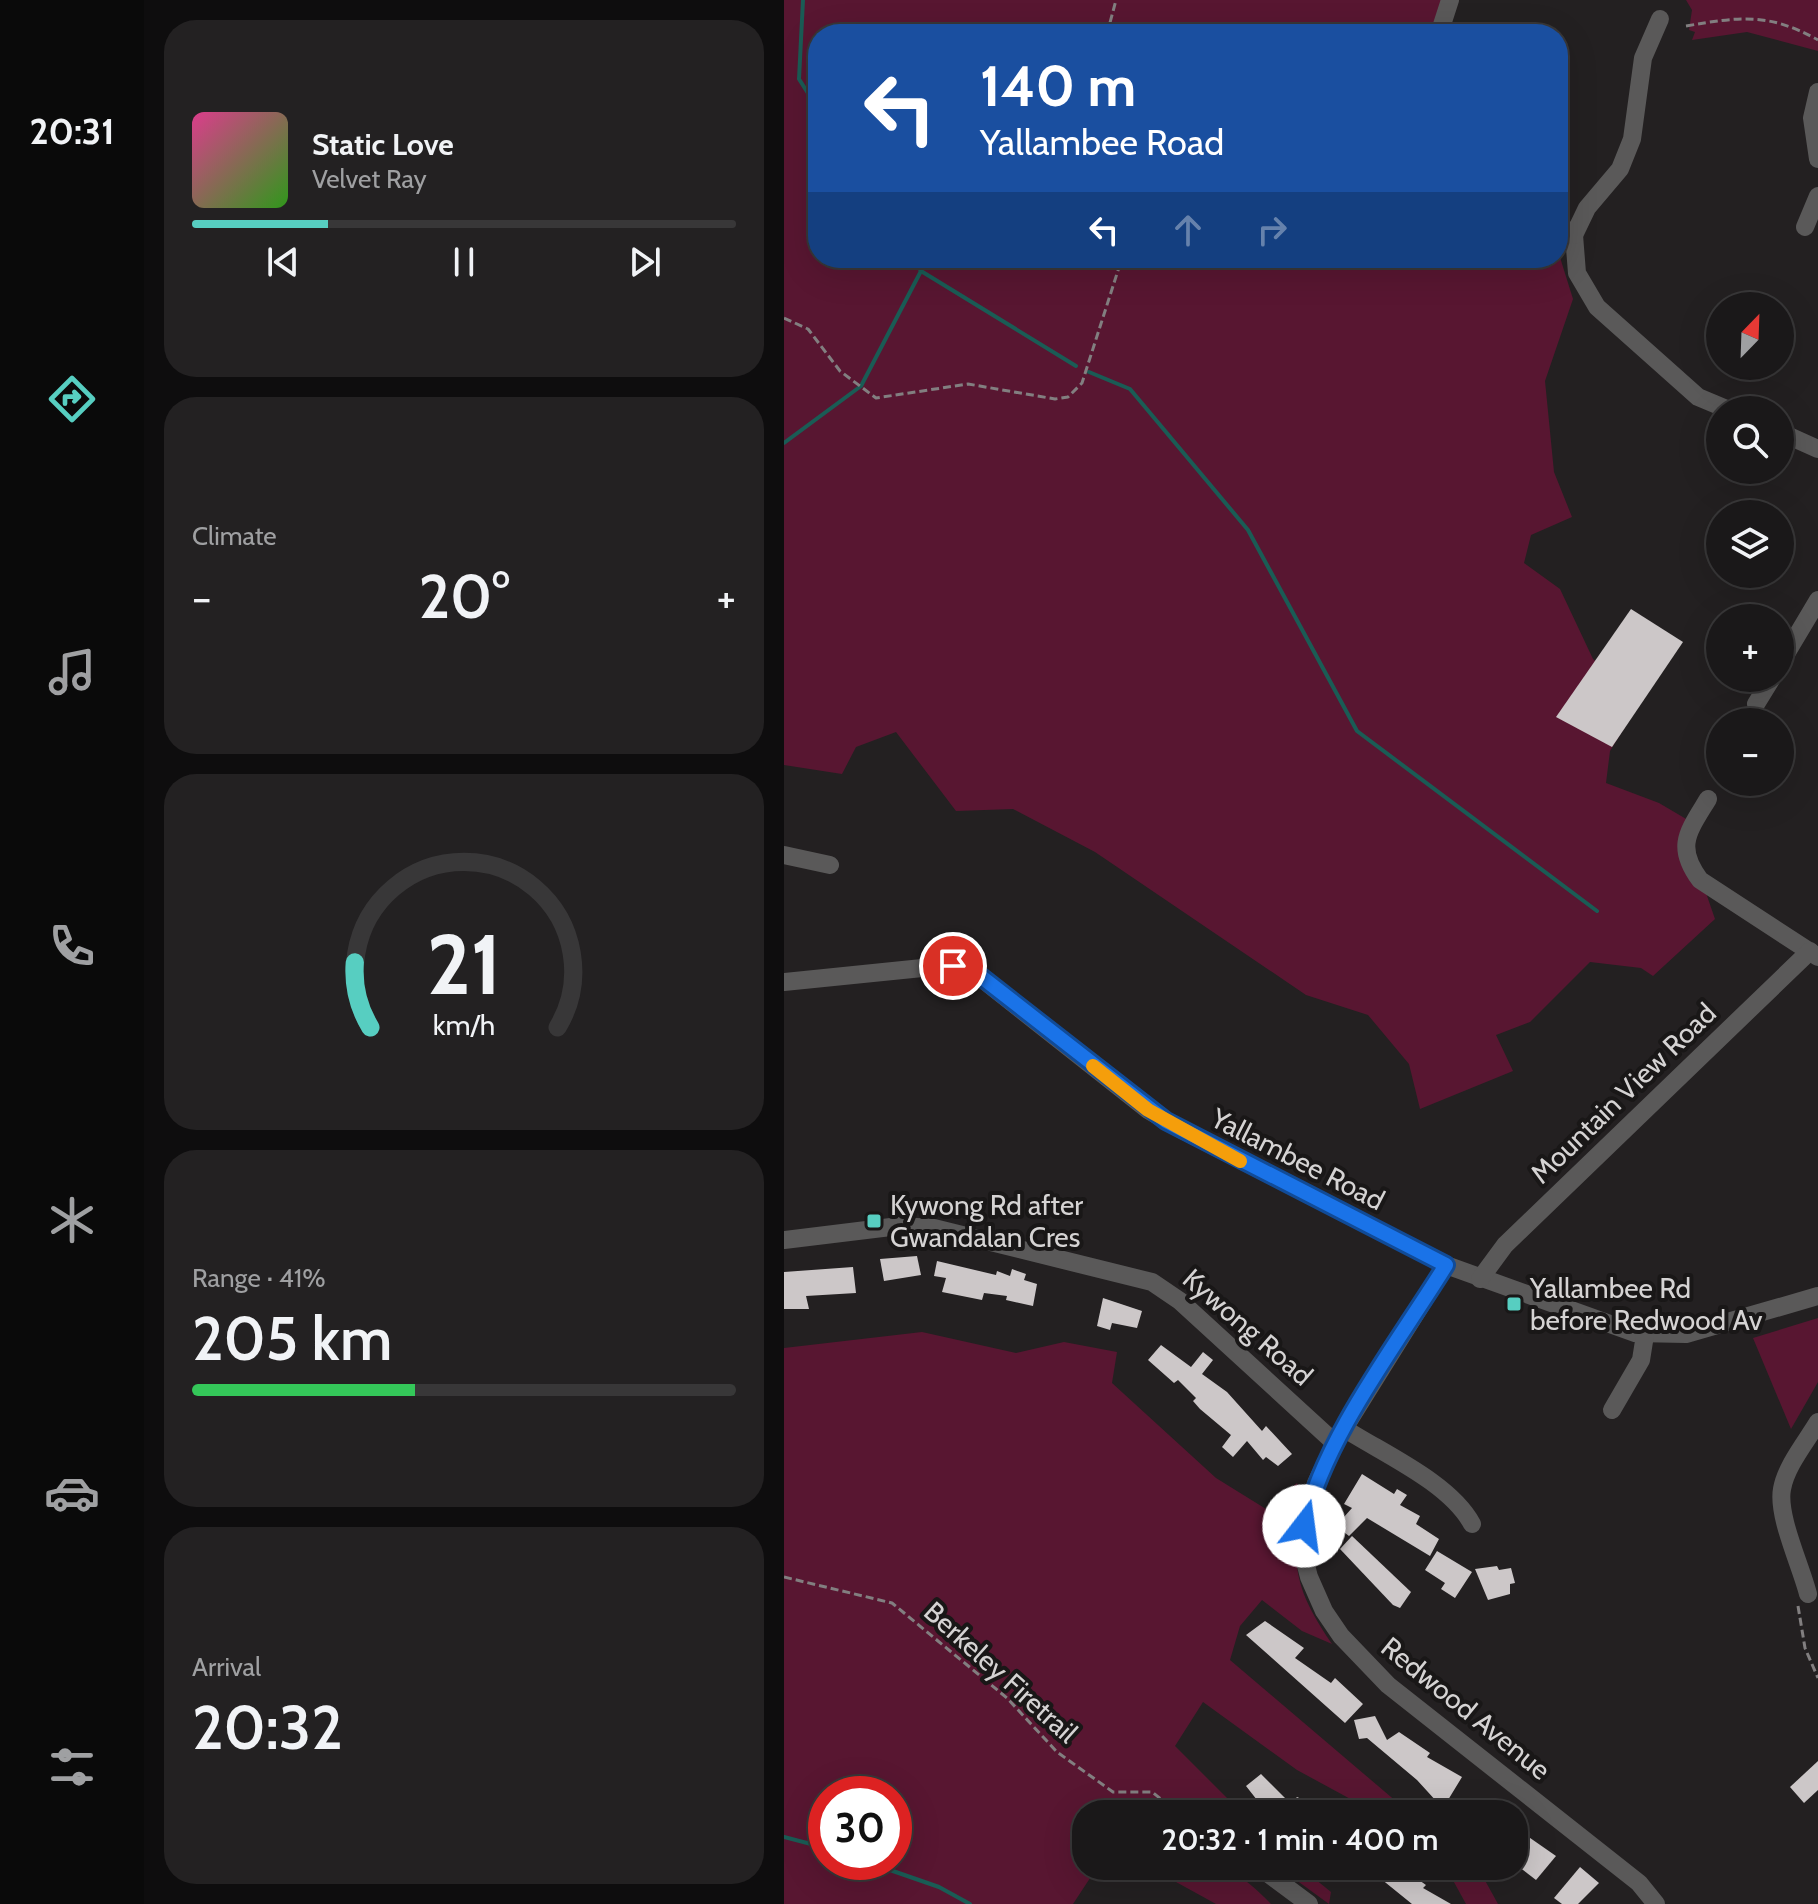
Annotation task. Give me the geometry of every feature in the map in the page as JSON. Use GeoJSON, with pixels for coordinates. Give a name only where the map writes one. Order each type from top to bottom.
{"type":"FeatureCollection","features":[{"type":"Feature","properties":{"kind":"street"},"geometry":{"type":"LineString","coordinates":[[1442,24],[1450,0]]}},
{"type":"Feature","properties":{"kind":"street"},"geometry":{"type":"LineString","coordinates":[[1568,228],[1620,169],[1632,139],[1643,58],[1660,19]]}},
{"type":"Feature","properties":{"kind":"street"},"geometry":{"type":"LineString","coordinates":[[1818,92],[1812,118],[1818,159]]}},
{"type":"Feature","properties":{"kind":"street"},"geometry":{"type":"LineString","coordinates":[[1805,227],[1818,196]]}},
{"type":"Feature","properties":{"kind":"street"},"geometry":{"type":"LineString","coordinates":[[1568,238],[1577,273],[1597,307],[1698,397],[1706,400]]}},
{"type":"Feature","properties":{"kind":"street"},"geometry":{"type":"LineString","coordinates":[[1794,438],[1818,449]]}},
{"type":"Feature","properties":{"kind":"street"},"geometry":{"type":"LineString","coordinates":[[1794,640],[1818,600]]}},
{"type":"Feature","properties":{"kind":"street"},"geometry":{"type":"LineString","coordinates":[[1756,704],[1763,692]]}},
{"type":"Feature","properties":{"kind":"street"},"geometry":{"type":"LineString","coordinates":[[1708,799],[1693,823],[1684,851],[1687,862],[1700,880],[1814,954]]}},
{"type":"Feature","properties":{"kind":"street"},"geometry":{"type":"LineString","coordinates":[[784,855],[830,865]]}},
{"type":"Feature","properties":{"kind":"street","name":"Mountain View Road"},"geometry":{"type":"LineString","coordinates":[[1480,1279],[1505,1245],[1814,954]]}},
{"type":"Feature","properties":{"kind":"street","name":"Yallambee Road"},"geometry":{"type":"LineString","coordinates":[[784,982],[942,966],[972,971],[1166,1121],[1446,1265],[1645,1335],[1686,1334],[1818,1296]]}},
{"type":"Feature","properties":{"kind":"street","name":"Kywong Road"},"geometry":{"type":"LineString","coordinates":[[784,1240],[899,1226],[934,1228],[1142,1278],[1180,1301],[1340,1436],[1446,1493],[1464,1508],[1472,1524]]}},
{"type":"Feature","properties":{"kind":"street","name":"Redwood Avenue"},"geometry":{"type":"LineString","coordinates":[[1446,1265],[1340,1436],[1309,1505],[1302,1550],[1316,1596],[1341,1636],[1388,1685],[1639,1883],[1656,1904]]}},
{"type":"Feature","properties":{"kind":"street"},"geometry":{"type":"LineString","coordinates":[[1612,1410],[1641,1360],[1645,1335]]}},
{"type":"Feature","properties":{"kind":"street"},"geometry":{"type":"LineString","coordinates":[[1808,1594],[1782,1507],[1781,1491],[1786,1474],[1818,1422]]}},
{"type":"Feature","properties":{"kind":"street"},"geometry":{"type":"LineString","coordinates":[[1277,1880],[1309,1904]]}},
{"type":"Feature","properties":{"kind":"path"},"geometry":{"type":"LineString","coordinates":[[1110,24],[1116,0]]}},
{"type":"Feature","properties":{"kind":"path"},"geometry":{"type":"LineString","coordinates":[[1686,26],[1753,16],[1796,27],[1818,40]]}},
{"type":"Feature","properties":{"kind":"path"},"geometry":{"type":"LineString","coordinates":[[784,318],[808,329],[840,371],[876,398],[968,384],[1055,399],[1068,397],[1082,383],[1119,268]]}},
{"type":"Feature","properties":{"kind":"path","name":"Berkeley Firetrail"},"geometry":{"type":"LineString","coordinates":[[784,1577],[892,1603],[1007,1698],[1057,1752],[1113,1792],[1152,1792],[1162,1800]]}},
{"type":"Feature","properties":{"kind":"path"},"geometry":{"type":"LineString","coordinates":[[1808,1594],[1796,1598],[1805,1648],[1818,1678]]}},
{"type":"Feature","properties":{"kind":"shaded area"},"geometry":{"type":"Polygon","coordinates":[[[784,0],[1450,0],[1442,24],[808,24],[808,268],[1563,268],[1573,299],[1545,381],[1554,472],[1572,517],[1531,535],[1524,563],[1560,589],[1593,659],[1640,702],[1610,751],[1606,783],[1659,803],[1693,823],[1687,838],[1715,919],[1653,976],[1641,968],[1590,962],[1530,1022],[1496,1035],[1513,1071],[1420,1109],[1409,1064],[1368,1015],[1306,995],[1095,852],[1013,809],[956,811],[896,732],[856,747],[842,774],[784,765],[784,0]]]}},
{"type":"Feature","properties":{"kind":"shaded area"},"geometry":{"type":"Polygon","coordinates":[[[1686,0],[1818,0],[1818,51],[1747,32],[1692,40],[1695,32],[1689,30],[1692,10],[1686,0]]]}},
{"type":"Feature","properties":{"kind":"shaded area"},"geometry":{"type":"Polygon","coordinates":[[[1818,1318],[1818,1382],[1791,1429],[1753,1338],[1818,1318]]]}},
{"type":"Feature","properties":{"kind":"shaded area"},"geometry":{"type":"Polygon","coordinates":[[[922,1332],[1016,1353],[1064,1342],[1117,1352],[1112,1383],[1216,1478],[1266,1509],[1297,1483],[1300,1493],[1296,1556],[1298,1572],[1308,1604],[1332,1644],[1302,1631],[1262,1600],[1240,1626],[1230,1660],[1395,1800],[1352,1800],[1297,1770],[1203,1702],[1175,1746],[1229,1800],[1072,1800],[1072,1880],[1089,1880],[1073,1904],[784,1904],[784,1348],[922,1332]]]}},
{"type":"Feature","properties":{"kind":"shaded area"},"geometry":{"type":"Polygon","coordinates":[[[1172,1880],[1245,1880],[1271,1904],[1216,1904],[1172,1880]]]}},
{"type":"Feature","properties":{"kind":"shaded area"},"geometry":{"type":"Polygon","coordinates":[[[1296,1880],[1316,1880],[1331,1892],[1329,1904],[1296,1880]]]}},
{"type":"Feature","properties":{"kind":"shaded area"},"geometry":{"type":"Polygon","coordinates":[[[1453,1880],[1485,1880],[1498,1904],[1466,1904],[1453,1880]]]}},
{"type":"Feature","properties":{"kind":"building"},"geometry":{"type":"Polygon","coordinates":[[[1631,609],[1683,642],[1612,747],[1556,717],[1631,609]]]}},
{"type":"Feature","properties":{"kind":"building"},"geometry":{"type":"Polygon","coordinates":[[[917,1256],[921,1275],[884,1281],[880,1259],[917,1256]]]}},
{"type":"Feature","properties":{"kind":"building"},"geometry":{"type":"Polygon","coordinates":[[[937,1261],[996,1275],[997,1271],[1010,1276],[1012,1269],[1026,1274],[1024,1280],[1037,1284],[1033,1306],[1006,1300],[1007,1296],[984,1293],[982,1300],[942,1292],[946,1278],[934,1276],[937,1261]]]}},
{"type":"Feature","properties":{"kind":"building"},"geometry":{"type":"Polygon","coordinates":[[[853,1267],[856,1293],[806,1296],[809,1309],[784,1309],[784,1272],[853,1267]]]}},
{"type":"Feature","properties":{"kind":"building"},"geometry":{"type":"Polygon","coordinates":[[[1103,1298],[1142,1311],[1137,1328],[1112,1323],[1110,1330],[1097,1326],[1103,1298]]]}},
{"type":"Feature","properties":{"kind":"building"},"geometry":{"type":"Polygon","coordinates":[[[1161,1345],[1191,1367],[1203,1352],[1213,1360],[1202,1374],[1227,1392],[1262,1431],[1266,1426],[1292,1454],[1278,1466],[1266,1457],[1263,1460],[1247,1441],[1233,1457],[1222,1447],[1231,1435],[1200,1409],[1193,1401],[1196,1398],[1178,1380],[1174,1383],[1148,1360],[1161,1345]]]}},
{"type":"Feature","properties":{"kind":"building"},"geometry":{"type":"Polygon","coordinates":[[[1362,1474],[1394,1494],[1397,1489],[1407,1495],[1400,1505],[1420,1516],[1416,1524],[1439,1539],[1430,1556],[1367,1518],[1349,1536],[1336,1526],[1352,1508],[1344,1504],[1362,1474]]]}},
{"type":"Feature","properties":{"kind":"building"},"geometry":{"type":"Polygon","coordinates":[[[1352,1536],[1411,1592],[1400,1608],[1393,1605],[1340,1549],[1352,1536]]]}},
{"type":"Feature","properties":{"kind":"building"},"geometry":{"type":"Polygon","coordinates":[[[1437,1551],[1472,1572],[1455,1598],[1441,1589],[1445,1583],[1425,1570],[1437,1551]]]}},
{"type":"Feature","properties":{"kind":"building"},"geometry":{"type":"Polygon","coordinates":[[[1497,1566],[1499,1570],[1511,1568],[1515,1583],[1510,1584],[1510,1594],[1488,1600],[1475,1569],[1497,1566]]]}},
{"type":"Feature","properties":{"kind":"building"},"geometry":{"type":"Polygon","coordinates":[[[1265,1621],[1304,1648],[1295,1658],[1331,1683],[1335,1678],[1363,1704],[1345,1723],[1246,1635],[1265,1621]]]}},
{"type":"Feature","properties":{"kind":"building"},"geometry":{"type":"Polygon","coordinates":[[[1375,1716],[1387,1740],[1399,1732],[1430,1753],[1427,1757],[1462,1777],[1448,1800],[1435,1800],[1417,1780],[1367,1738],[1359,1739],[1354,1720],[1375,1716]]]}},
{"type":"Feature","properties":{"kind":"building"},"geometry":{"type":"Polygon","coordinates":[[[1818,1761],[1818,1790],[1804,1803],[1790,1787],[1818,1761]]]}},
{"type":"Feature","properties":{"kind":"building"},"geometry":{"type":"Polygon","coordinates":[[[1261,1774],[1287,1800],[1257,1800],[1246,1786],[1261,1774]]]}},
{"type":"Feature","properties":{"kind":"building"},"geometry":{"type":"Polygon","coordinates":[[[1528,1837],[1556,1856],[1536,1880],[1528,1874],[1528,1837]]]}},
{"type":"Feature","properties":{"kind":"building"},"geometry":{"type":"Polygon","coordinates":[[[1580,1867],[1599,1883],[1578,1904],[1562,1904],[1554,1898],[1580,1867]]]}},
{"type":"Feature","properties":{"kind":"building"},"geometry":{"type":"Polygon","coordinates":[[[1382,1880],[1419,1880],[1426,1885],[1423,1888],[1451,1904],[1412,1904],[1382,1880]]]}},
{"type":"Feature","properties":{"kind":"waterway"},"geometry":{"type":"LineString","coordinates":[[803,0],[799,79],[808,93]]}},
{"type":"Feature","properties":{"kind":"waterway"},"geometry":{"type":"LineString","coordinates":[[919,268],[1076,366]]}},
{"type":"Feature","properties":{"kind":"waterway"},"geometry":{"type":"LineString","coordinates":[[784,443],[861,386],[921,271]]}},
{"type":"Feature","properties":{"kind":"waterway"},"geometry":{"type":"LineString","coordinates":[[1089,372],[1130,389],[1248,530],[1357,731],[1597,911]]}},
{"type":"Feature","properties":{"kind":"waterway"},"geometry":{"type":"LineString","coordinates":[[784,1837],[808,1843]]}},
{"type":"Feature","properties":{"kind":"waterway"},"geometry":{"type":"LineString","coordinates":[[912,1878],[939,1887],[970,1904]]}},
{"type":"Feature","properties":{"kind":"slow traffic"},"geometry":{"type":"LineString","coordinates":[[1093,1066],[1148,1110],[1240,1161]]}},
{"type":"Feature","properties":{"kind":"place","name":"Kywong Rd after Gwandalan Cres"},"geometry":{"type":"Point","coordinates":[874,1221]}},
{"type":"Feature","properties":{"kind":"place","name":"Yallambee Rd before Redwood Av"},"geometry":{"type":"Point","coordinates":[1514,1304]}},
{"type":"Feature","properties":{"kind":"route"},"geometry":{"type":"LineString","coordinates":[[953,966],[979,975],[1148,1110],[1166,1121],[1446,1265],[1335,1443],[1316,1483],[1304,1526]]}}]}
